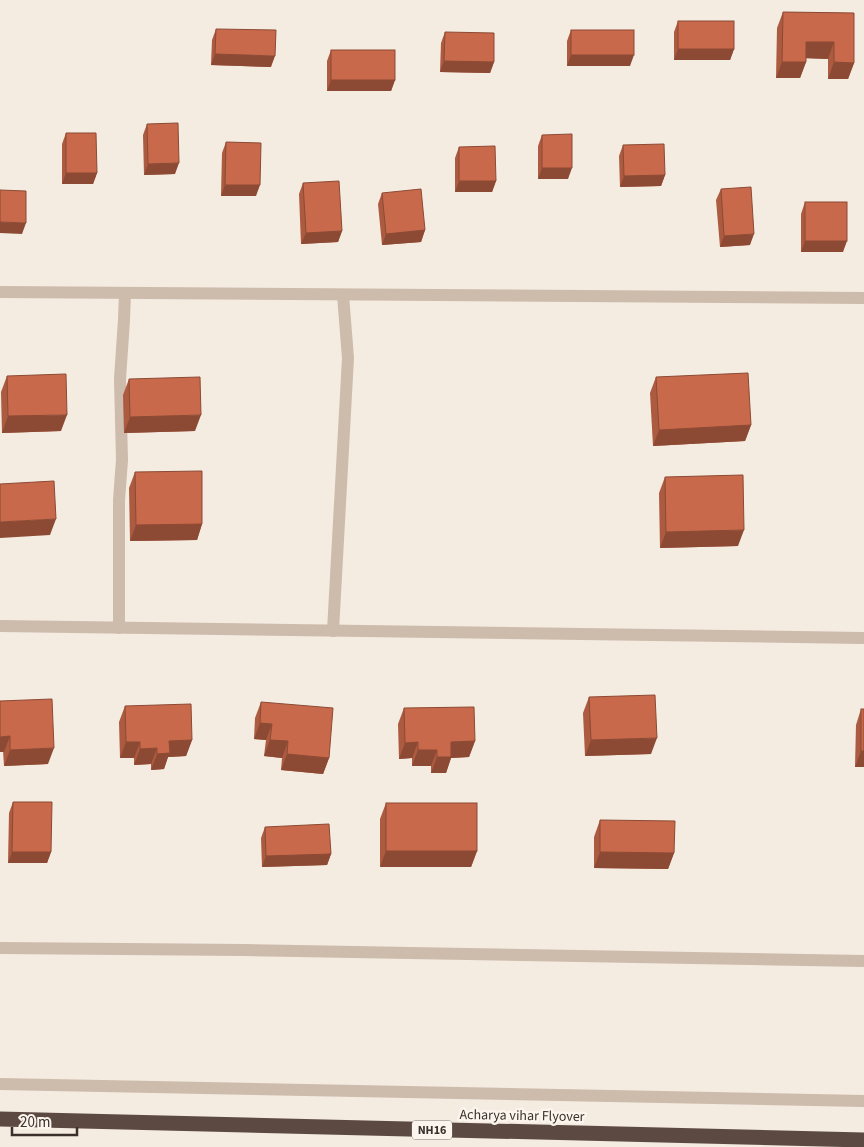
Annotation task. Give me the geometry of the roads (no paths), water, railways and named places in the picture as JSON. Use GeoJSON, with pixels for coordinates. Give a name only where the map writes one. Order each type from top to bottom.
{"type":"FeatureCollection","features":[{"type":"Feature","properties":{"kind":"highway","name":"Acharya vihar Flyover"},"geometry":{"type":"LineString","coordinates":[[0,1119],[864,1140]]}},
{"type":"Feature","properties":{"kind":"street"},"geometry":{"type":"LineString","coordinates":[[0,292],[864,298]]}},
{"type":"Feature","properties":{"kind":"street"},"geometry":{"type":"LineString","coordinates":[[119,628],[119,500],[122,460],[120,379],[125,293]]}},
{"type":"Feature","properties":{"kind":"street"},"geometry":{"type":"LineString","coordinates":[[333,631],[348,358],[343,294]]}},
{"type":"Feature","properties":{"kind":"street"},"geometry":{"type":"LineString","coordinates":[[0,626],[864,638]]}},
{"type":"Feature","properties":{"kind":"street"},"geometry":{"type":"LineString","coordinates":[[0,948],[254,950],[864,961]]}},
{"type":"Feature","properties":{"kind":"street"},"geometry":{"type":"LineString","coordinates":[[0,1084],[864,1100]]}}]}
